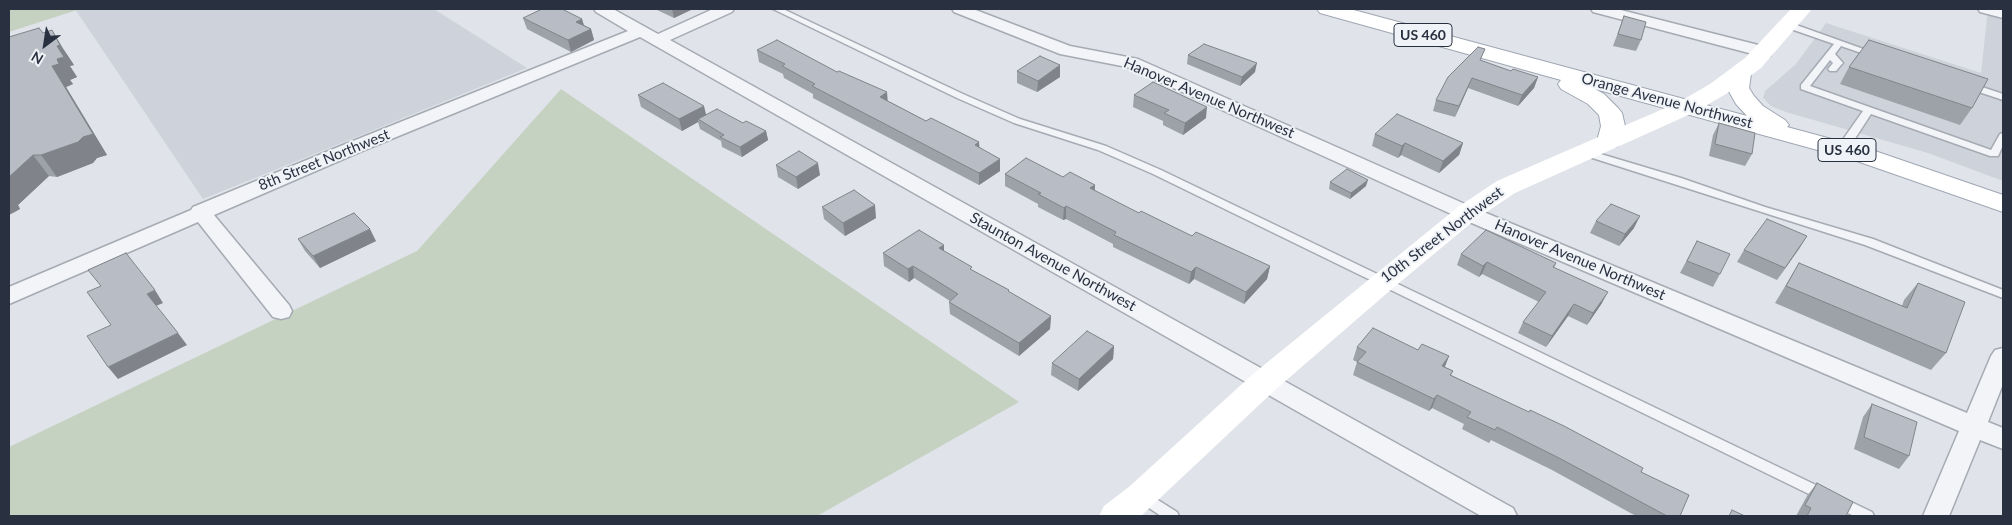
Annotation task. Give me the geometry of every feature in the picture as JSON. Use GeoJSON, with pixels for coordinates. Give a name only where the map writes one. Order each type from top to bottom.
{"type":"FeatureCollection","features":[{"type":"Feature","properties":{"kind":"main road","name":"Orange Avenue Northwest"},"geometry":{"type":"LineString","coordinates":[[1327,9],[1843,149],[1935,179],[2003,204]]}},
{"type":"Feature","properties":{"kind":"main road","name":"10th Street Northwest"},"geometry":{"type":"LineString","coordinates":[[1116,516],[1142,496],[1264,382],[1467,213],[1506,187],[1687,107],[1740,74],[1764,52],[1802,9]]}},
{"type":"Feature","properties":{"kind":"main road"},"geometry":{"type":"LineString","coordinates":[[1520,61],[1596,99],[1610,113],[1613,126],[1609,141]]}},
{"type":"Feature","properties":{"kind":"main road"},"geometry":{"type":"LineString","coordinates":[[1740,74],[1738,88],[1744,99],[1755,111],[1775,124],[1813,141]]}},
{"type":"Feature","properties":{"kind":"street","name":"Staunton Avenue Northwest"},"geometry":{"type":"LineString","coordinates":[[602,9],[1504,516]]}},
{"type":"Feature","properties":{"kind":"street","name":"8th Street Northwest"},"geometry":{"type":"LineString","coordinates":[[9,296],[153,235],[200,212],[355,147],[726,9]]}},
{"type":"Feature","properties":{"kind":"street","name":"Hanover Avenue Northwest"},"geometry":{"type":"LineString","coordinates":[[960,9],[1066,50],[1132,63],[1467,213],[2003,439]]}},
{"type":"Feature","properties":{"kind":"street"},"geometry":{"type":"LineString","coordinates":[[1599,9],[1764,52]]}},
{"type":"Feature","properties":{"kind":"street"},"geometry":{"type":"LineString","coordinates":[[1986,9],[2003,13]]}},
{"type":"Feature","properties":{"kind":"street"},"geometry":{"type":"LineString","coordinates":[[200,212],[281,311]]}},
{"type":"Feature","properties":{"kind":"street"},"geometry":{"type":"LineString","coordinates":[[1936,516],[2003,356]]}},
{"type":"Feature","properties":{"kind":"lane"},"geometry":{"type":"LineString","coordinates":[[777,9],[960,96],[1017,120],[1102,148],[1149,169],[1867,516]]}},
{"type":"Feature","properties":{"kind":"lane"},"geometry":{"type":"LineString","coordinates":[[1788,25],[1884,58]]}},
{"type":"Feature","properties":{"kind":"lane"},"geometry":{"type":"LineString","coordinates":[[1839,43],[1804,86],[1994,154],[2003,136]]}},
{"type":"Feature","properties":{"kind":"lane"},"geometry":{"type":"LineString","coordinates":[[1812,77],[1832,71],[1838,63],[1830,54]]}},
{"type":"Feature","properties":{"kind":"lane"},"geometry":{"type":"LineString","coordinates":[[1958,82],[2003,97]]}},
{"type":"Feature","properties":{"kind":"lane"},"geometry":{"type":"LineString","coordinates":[[1843,149],[1869,109]]}},
{"type":"Feature","properties":{"kind":"lane"},"geometry":{"type":"LineString","coordinates":[[1584,152],[1869,242],[2003,294]]}},
{"type":"Feature","properties":{"kind":"lane"},"geometry":{"type":"LineString","coordinates":[[1142,496],[1172,516]]}},
{"type":"Feature","properties":{"kind":"shaded area"},"geometry":{"type":"Polygon","coordinates":[[[75,9],[434,9],[527,68],[203,199],[75,9]]]}},
{"type":"Feature","properties":{"kind":"shaded area"},"geometry":{"type":"Polygon","coordinates":[[[1988,9],[2003,9],[2003,181],[1928,153],[1786,112],[1771,106],[1763,98],[1765,91],[1796,64],[1826,23],[1981,73],[1988,9]]]}},
{"type":"Feature","properties":{"kind":"green space"},"geometry":{"type":"Polygon","coordinates":[[[9,9],[75,9],[77,10],[9,32],[9,9]]]}},
{"type":"Feature","properties":{"kind":"green space"},"geometry":{"type":"Polygon","coordinates":[[[561,89],[1019,402],[817,516],[9,516],[9,447],[417,251],[561,89]]]}},
{"type":"Feature","properties":{"kind":"building"},"geometry":{"type":"Polygon","coordinates":[[[542,9],[562,9],[582,19],[576,22],[591,29],[568,40],[523,18],[542,9]]]}},
{"type":"Feature","properties":{"kind":"building"},"geometry":{"type":"Polygon","coordinates":[[[1624,16],[1646,22],[1641,40],[1618,34],[1624,16]]]}},
{"type":"Feature","properties":{"kind":"building"},"geometry":{"type":"Polygon","coordinates":[[[39,28],[43,33],[52,30],[60,45],[57,46],[64,57],[57,59],[59,64],[52,66],[93,134],[83,137],[78,142],[41,155],[33,155],[9,177],[9,37],[39,28]]]}},
{"type":"Feature","properties":{"kind":"building"},"geometry":{"type":"Polygon","coordinates":[[[777,40],[837,72],[839,71],[887,92],[880,97],[926,121],[931,118],[979,142],[975,145],[1000,159],[979,173],[812,86],[815,84],[782,66],[785,64],[757,50],[777,40]]]}},
{"type":"Feature","properties":{"kind":"building"},"geometry":{"type":"Polygon","coordinates":[[[1869,40],[1988,79],[1972,108],[1849,67],[1869,40]]]}},
{"type":"Feature","properties":{"kind":"building"},"geometry":{"type":"Polygon","coordinates":[[[1204,44],[1257,63],[1242,77],[1188,55],[1204,44]]]}},
{"type":"Feature","properties":{"kind":"building"},"geometry":{"type":"Polygon","coordinates":[[[1478,47],[1485,49],[1480,60],[1511,71],[1513,69],[1538,77],[1522,95],[1472,78],[1459,106],[1436,100],[1448,77],[1478,47]]]}},
{"type":"Feature","properties":{"kind":"building"},"geometry":{"type":"Polygon","coordinates":[[[1040,56],[1060,65],[1038,81],[1017,71],[1040,56]]]}},
{"type":"Feature","properties":{"kind":"building"},"geometry":{"type":"Polygon","coordinates":[[[1153,82],[1207,107],[1185,123],[1164,113],[1169,110],[1134,95],[1153,82]]]}},
{"type":"Feature","properties":{"kind":"building"},"geometry":{"type":"Polygon","coordinates":[[[663,83],[704,106],[679,119],[638,95],[663,83]]]}},
{"type":"Feature","properties":{"kind":"building"},"geometry":{"type":"Polygon","coordinates":[[[717,109],[743,123],[746,121],[766,131],[740,147],[720,137],[724,135],[698,119],[717,109]]]}},
{"type":"Feature","properties":{"kind":"building"},"geometry":{"type":"Polygon","coordinates":[[[1397,114],[1463,143],[1443,161],[1405,143],[1402,146],[1375,134],[1397,114]]]}},
{"type":"Feature","properties":{"kind":"building"},"geometry":{"type":"Polygon","coordinates":[[[1719,123],[1755,133],[1752,154],[1715,144],[1719,123]]]}},
{"type":"Feature","properties":{"kind":"building"},"geometry":{"type":"Polygon","coordinates":[[[799,151],[818,163],[796,177],[776,165],[799,151]]]}},
{"type":"Feature","properties":{"kind":"building"},"geometry":{"type":"Polygon","coordinates":[[[1026,158],[1063,177],[1070,172],[1095,185],[1090,188],[1139,213],[1141,211],[1192,236],[1196,232],[1270,266],[1246,292],[1196,267],[1191,272],[1114,235],[1116,232],[1066,206],[1064,208],[1038,194],[1041,193],[1005,174],[1026,158]]]}},
{"type":"Feature","properties":{"kind":"building"},"geometry":{"type":"Polygon","coordinates":[[[1347,169],[1368,180],[1351,193],[1330,182],[1347,169]]]}},
{"type":"Feature","properties":{"kind":"building"},"geometry":{"type":"Polygon","coordinates":[[[854,190],[875,205],[843,223],[822,207],[854,190]]]}},
{"type":"Feature","properties":{"kind":"building"},"geometry":{"type":"Polygon","coordinates":[[[1611,204],[1640,216],[1625,234],[1596,221],[1611,204]]]}},
{"type":"Feature","properties":{"kind":"building"},"geometry":{"type":"Polygon","coordinates":[[[354,213],[370,229],[313,256],[298,239],[354,213]]]}},
{"type":"Feature","properties":{"kind":"building"},"geometry":{"type":"Polygon","coordinates":[[[1767,219],[1807,236],[1785,268],[1744,250],[1767,219]]]}},
{"type":"Feature","properties":{"kind":"building"},"geometry":{"type":"Polygon","coordinates":[[[919,230],[944,245],[939,248],[972,267],[970,269],[1051,316],[1019,343],[949,302],[958,294],[913,266],[908,269],[883,253],[919,230]]]}},
{"type":"Feature","properties":{"kind":"building"},"geometry":{"type":"Polygon","coordinates":[[[1486,230],[1556,263],[1553,267],[1608,292],[1593,313],[1574,304],[1552,336],[1523,322],[1546,292],[1487,262],[1483,266],[1461,254],[1486,230]]]}},
{"type":"Feature","properties":{"kind":"building"},"geometry":{"type":"Polygon","coordinates":[[[1697,241],[1730,254],[1720,274],[1687,261],[1697,241]]]}},
{"type":"Feature","properties":{"kind":"building"},"geometry":{"type":"Polygon","coordinates":[[[126,253],[155,290],[147,294],[178,333],[108,367],[87,336],[111,325],[87,292],[101,286],[88,270],[126,253]]]}},
{"type":"Feature","properties":{"kind":"building"},"geometry":{"type":"Polygon","coordinates":[[[1799,263],[1907,308],[1918,283],[1965,302],[1946,353],[1786,286],[1799,263]]]}},
{"type":"Feature","properties":{"kind":"building"},"geometry":{"type":"Polygon","coordinates":[[[1373,328],[1418,350],[1422,344],[1449,356],[1442,366],[1453,371],[1450,375],[1529,412],[1530,410],[1564,426],[1643,468],[1641,472],[1689,495],[1680,516],[1667,516],[1497,427],[1495,430],[1467,417],[1471,412],[1437,395],[1434,399],[1357,362],[1366,352],[1357,347],[1373,328]]]}},
{"type":"Feature","properties":{"kind":"building"},"geometry":{"type":"Polygon","coordinates":[[[1087,331],[1114,346],[1079,379],[1052,363],[1087,331]]]}},
{"type":"Feature","properties":{"kind":"building"},"geometry":{"type":"Polygon","coordinates":[[[1872,404],[1917,422],[1909,456],[1864,437],[1872,404]]]}},
{"type":"Feature","properties":{"kind":"building"},"geometry":{"type":"Polygon","coordinates":[[[1817,483],[1853,502],[1846,516],[1807,516],[1811,508],[1805,505],[1817,483]]]}},
{"type":"Feature","properties":{"kind":"building"},"geometry":{"type":"Polygon","coordinates":[[[1732,510],[1745,516],[1729,516],[1732,510]]]}}]}
